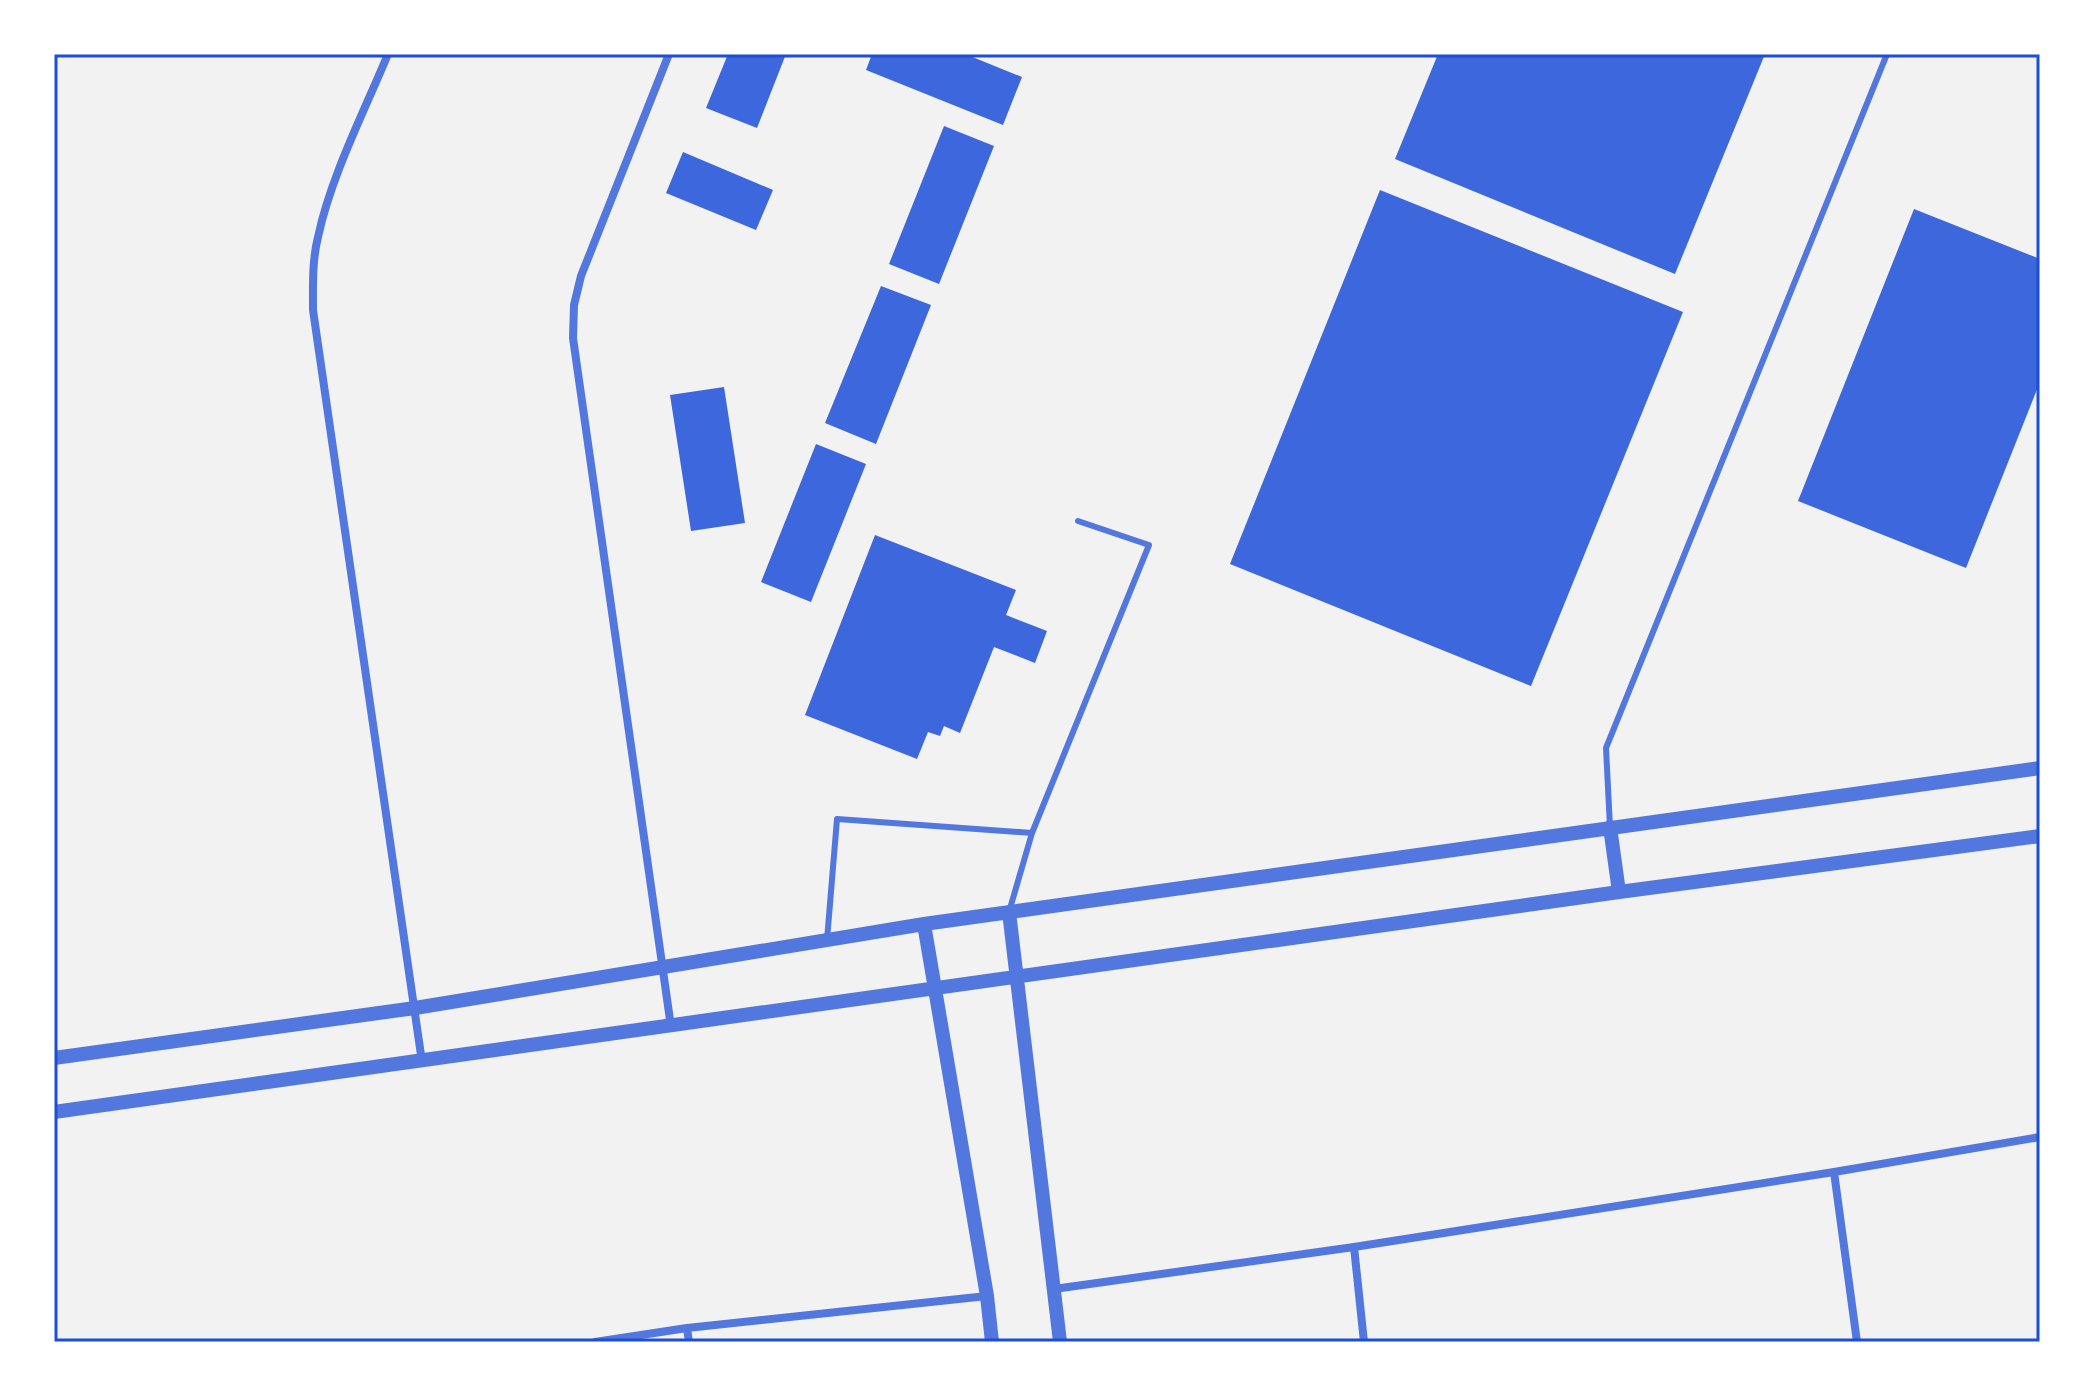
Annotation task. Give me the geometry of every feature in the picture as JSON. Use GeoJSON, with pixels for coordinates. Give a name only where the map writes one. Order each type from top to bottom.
{"type":"FeatureCollection","features":[{"type":"Feature","properties":{"kind":"street"},"geometry":{"type":"LineString","coordinates":[[388,54],[327,201],[317,238],[312,278],[422,1062]]}},
{"type":"Feature","properties":{"kind":"street"},"geometry":{"type":"LineString","coordinates":[[669,54],[581,276],[574,305],[573,338],[671,1027]]}},
{"type":"Feature","properties":{"kind":"street"},"geometry":{"type":"LineString","coordinates":[[54,1058],[415,1008],[924,924],[2040,768]]}},
{"type":"Feature","properties":{"kind":"street"},"geometry":{"type":"LineString","coordinates":[[1610,827],[1619,892]]}},
{"type":"Feature","properties":{"kind":"street"},"geometry":{"type":"LineString","coordinates":[[54,1112],[1619,892],[2040,836]]}},
{"type":"Feature","properties":{"kind":"street"},"geometry":{"type":"LineString","coordinates":[[1009,912],[1060,1342]]}},
{"type":"Feature","properties":{"kind":"street"},"geometry":{"type":"LineString","coordinates":[[924,924],[987,1296],[992,1342]]}},
{"type":"Feature","properties":{"kind":"street"},"geometry":{"type":"LineString","coordinates":[[1054,1289],[1354,1247],[2040,1137]]}},
{"type":"Feature","properties":{"kind":"street"},"geometry":{"type":"LineString","coordinates":[[1834,1172],[1857,1342]]}},
{"type":"Feature","properties":{"kind":"street"},"geometry":{"type":"LineString","coordinates":[[1354,1247],[1364,1342]]}},
{"type":"Feature","properties":{"kind":"street"},"geometry":{"type":"LineString","coordinates":[[595,1342],[687,1328],[987,1296]]}},
{"type":"Feature","properties":{"kind":"street"},"geometry":{"type":"LineString","coordinates":[[687,1328],[689,1342]]}},
{"type":"Feature","properties":{"kind":"lane"},"geometry":{"type":"LineString","coordinates":[[1610,827],[1606,748],[1887,54]]}},
{"type":"Feature","properties":{"kind":"lane"},"geometry":{"type":"LineString","coordinates":[[1009,912],[1032,833],[1149,545],[1078,521]]}},
{"type":"Feature","properties":{"kind":"lane"},"geometry":{"type":"LineString","coordinates":[[827,940],[837,819],[1032,833]]}},
{"type":"Feature","properties":{"kind":"building"},"geometry":{"type":"Polygon","coordinates":[[[728,54],[786,54],[757,128],[706,108],[728,54]]]}},
{"type":"Feature","properties":{"kind":"building"},"geometry":{"type":"Polygon","coordinates":[[[872,54],[965,54],[1022,77],[1003,125],[866,70],[872,54]]]}},
{"type":"Feature","properties":{"kind":"building"},"geometry":{"type":"Polygon","coordinates":[[[1438,54],[1765,54],[1675,274],[1395,159],[1438,54]]]}},
{"type":"Feature","properties":{"kind":"building"},"geometry":{"type":"Polygon","coordinates":[[[944,126],[994,146],[939,284],[889,264],[944,126]]]}},
{"type":"Feature","properties":{"kind":"building"},"geometry":{"type":"Polygon","coordinates":[[[683,152],[773,190],[756,230],[666,193],[683,152]]]}},
{"type":"Feature","properties":{"kind":"building"},"geometry":{"type":"Polygon","coordinates":[[[1380,190],[1683,312],[1531,686],[1230,564],[1380,190]]]}},
{"type":"Feature","properties":{"kind":"building"},"geometry":{"type":"Polygon","coordinates":[[[1914,209],[2040,259],[2040,382],[1966,568],[1798,501],[1914,209]]]}},
{"type":"Feature","properties":{"kind":"building"},"geometry":{"type":"Polygon","coordinates":[[[881,286],[931,305],[876,444],[825,423],[881,286]]]}},
{"type":"Feature","properties":{"kind":"building"},"geometry":{"type":"Polygon","coordinates":[[[724,387],[745,523],[691,531],[670,395],[724,387]]]}},
{"type":"Feature","properties":{"kind":"building"},"geometry":{"type":"Polygon","coordinates":[[[816,444],[866,464],[811,602],[761,582],[816,444]]]}},
{"type":"Feature","properties":{"kind":"building"},"geometry":{"type":"Polygon","coordinates":[[[875,535],[1016,590],[1006,615],[1047,631],[1035,663],[994,647],[960,733],[944,726],[940,736],[928,732],[917,759],[805,715],[875,535]]]}}]}
